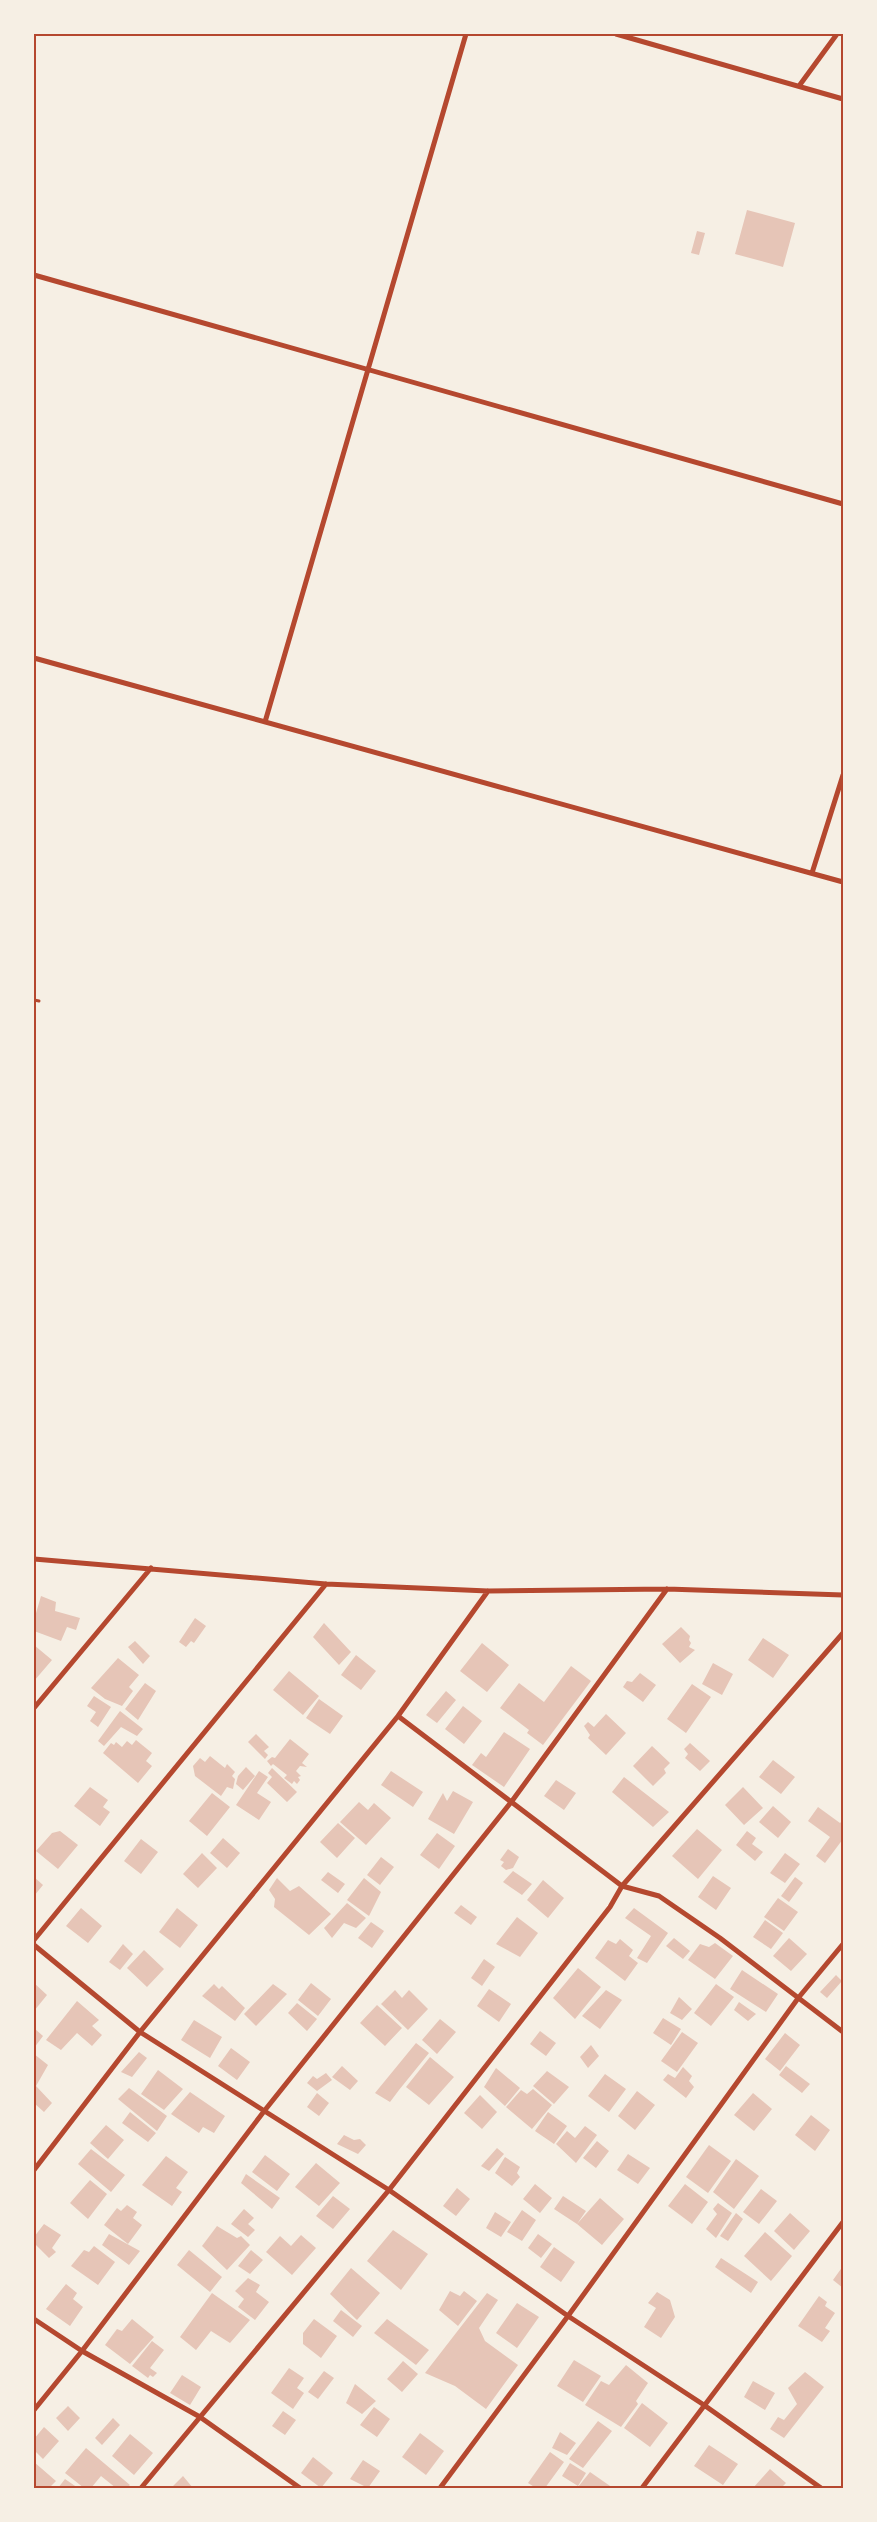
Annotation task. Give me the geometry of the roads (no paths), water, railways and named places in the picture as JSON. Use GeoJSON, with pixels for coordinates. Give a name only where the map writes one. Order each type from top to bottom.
{"type":"FeatureCollection","features":[{"type":"Feature","properties":{"kind":"street"},"geometry":{"type":"LineString","coordinates":[[265,722],[466,34]]}},
{"type":"Feature","properties":{"kind":"street"},"geometry":{"type":"LineString","coordinates":[[616,34],[843,99]]}},
{"type":"Feature","properties":{"kind":"street"},"geometry":{"type":"LineString","coordinates":[[799,86],[837,34]]}},
{"type":"Feature","properties":{"kind":"street"},"geometry":{"type":"LineString","coordinates":[[34,275],[843,504]]}},
{"type":"Feature","properties":{"kind":"street"},"geometry":{"type":"LineString","coordinates":[[34,658],[843,882]]}},
{"type":"Feature","properties":{"kind":"street"},"geometry":{"type":"LineString","coordinates":[[812,874],[843,775]]}},
{"type":"Feature","properties":{"kind":"street"},"geometry":{"type":"LineString","coordinates":[[34,1559],[326,1584],[488,1591],[667,1589],[843,1595]]}},
{"type":"Feature","properties":{"kind":"street"},"geometry":{"type":"LineString","coordinates":[[34,1708],[151,1568]]}},
{"type":"Feature","properties":{"kind":"street"},"geometry":{"type":"LineString","coordinates":[[34,1940],[326,1584]]}},
{"type":"Feature","properties":{"kind":"street"},"geometry":{"type":"LineString","coordinates":[[34,2410],[265,2110],[512,1801],[667,1589]]}},
{"type":"Feature","properties":{"kind":"street"},"geometry":{"type":"LineString","coordinates":[[34,2170],[140,2032],[398,1716],[488,1591]]}},
{"type":"Feature","properties":{"kind":"street"},"geometry":{"type":"LineString","coordinates":[[141,2488],[389,2190],[610,1906],[622,1886],[843,1633]]}},
{"type":"Feature","properties":{"kind":"street"},"geometry":{"type":"LineString","coordinates":[[398,1716],[622,1886],[659,1896],[800,1996],[843,2032]]}},
{"type":"Feature","properties":{"kind":"street"},"geometry":{"type":"LineString","coordinates":[[440,2488],[568,2316],[800,1996],[843,1944]]}},
{"type":"Feature","properties":{"kind":"street"},"geometry":{"type":"LineString","coordinates":[[34,1945],[140,2032],[389,2190],[568,2316],[704,2405],[821,2488]]}},
{"type":"Feature","properties":{"kind":"street"},"geometry":{"type":"LineString","coordinates":[[642,2488],[843,2222]]}},
{"type":"Feature","properties":{"kind":"street"},"geometry":{"type":"LineString","coordinates":[[34,2319],[82,2350],[200,2417],[300,2488]]}}]}
